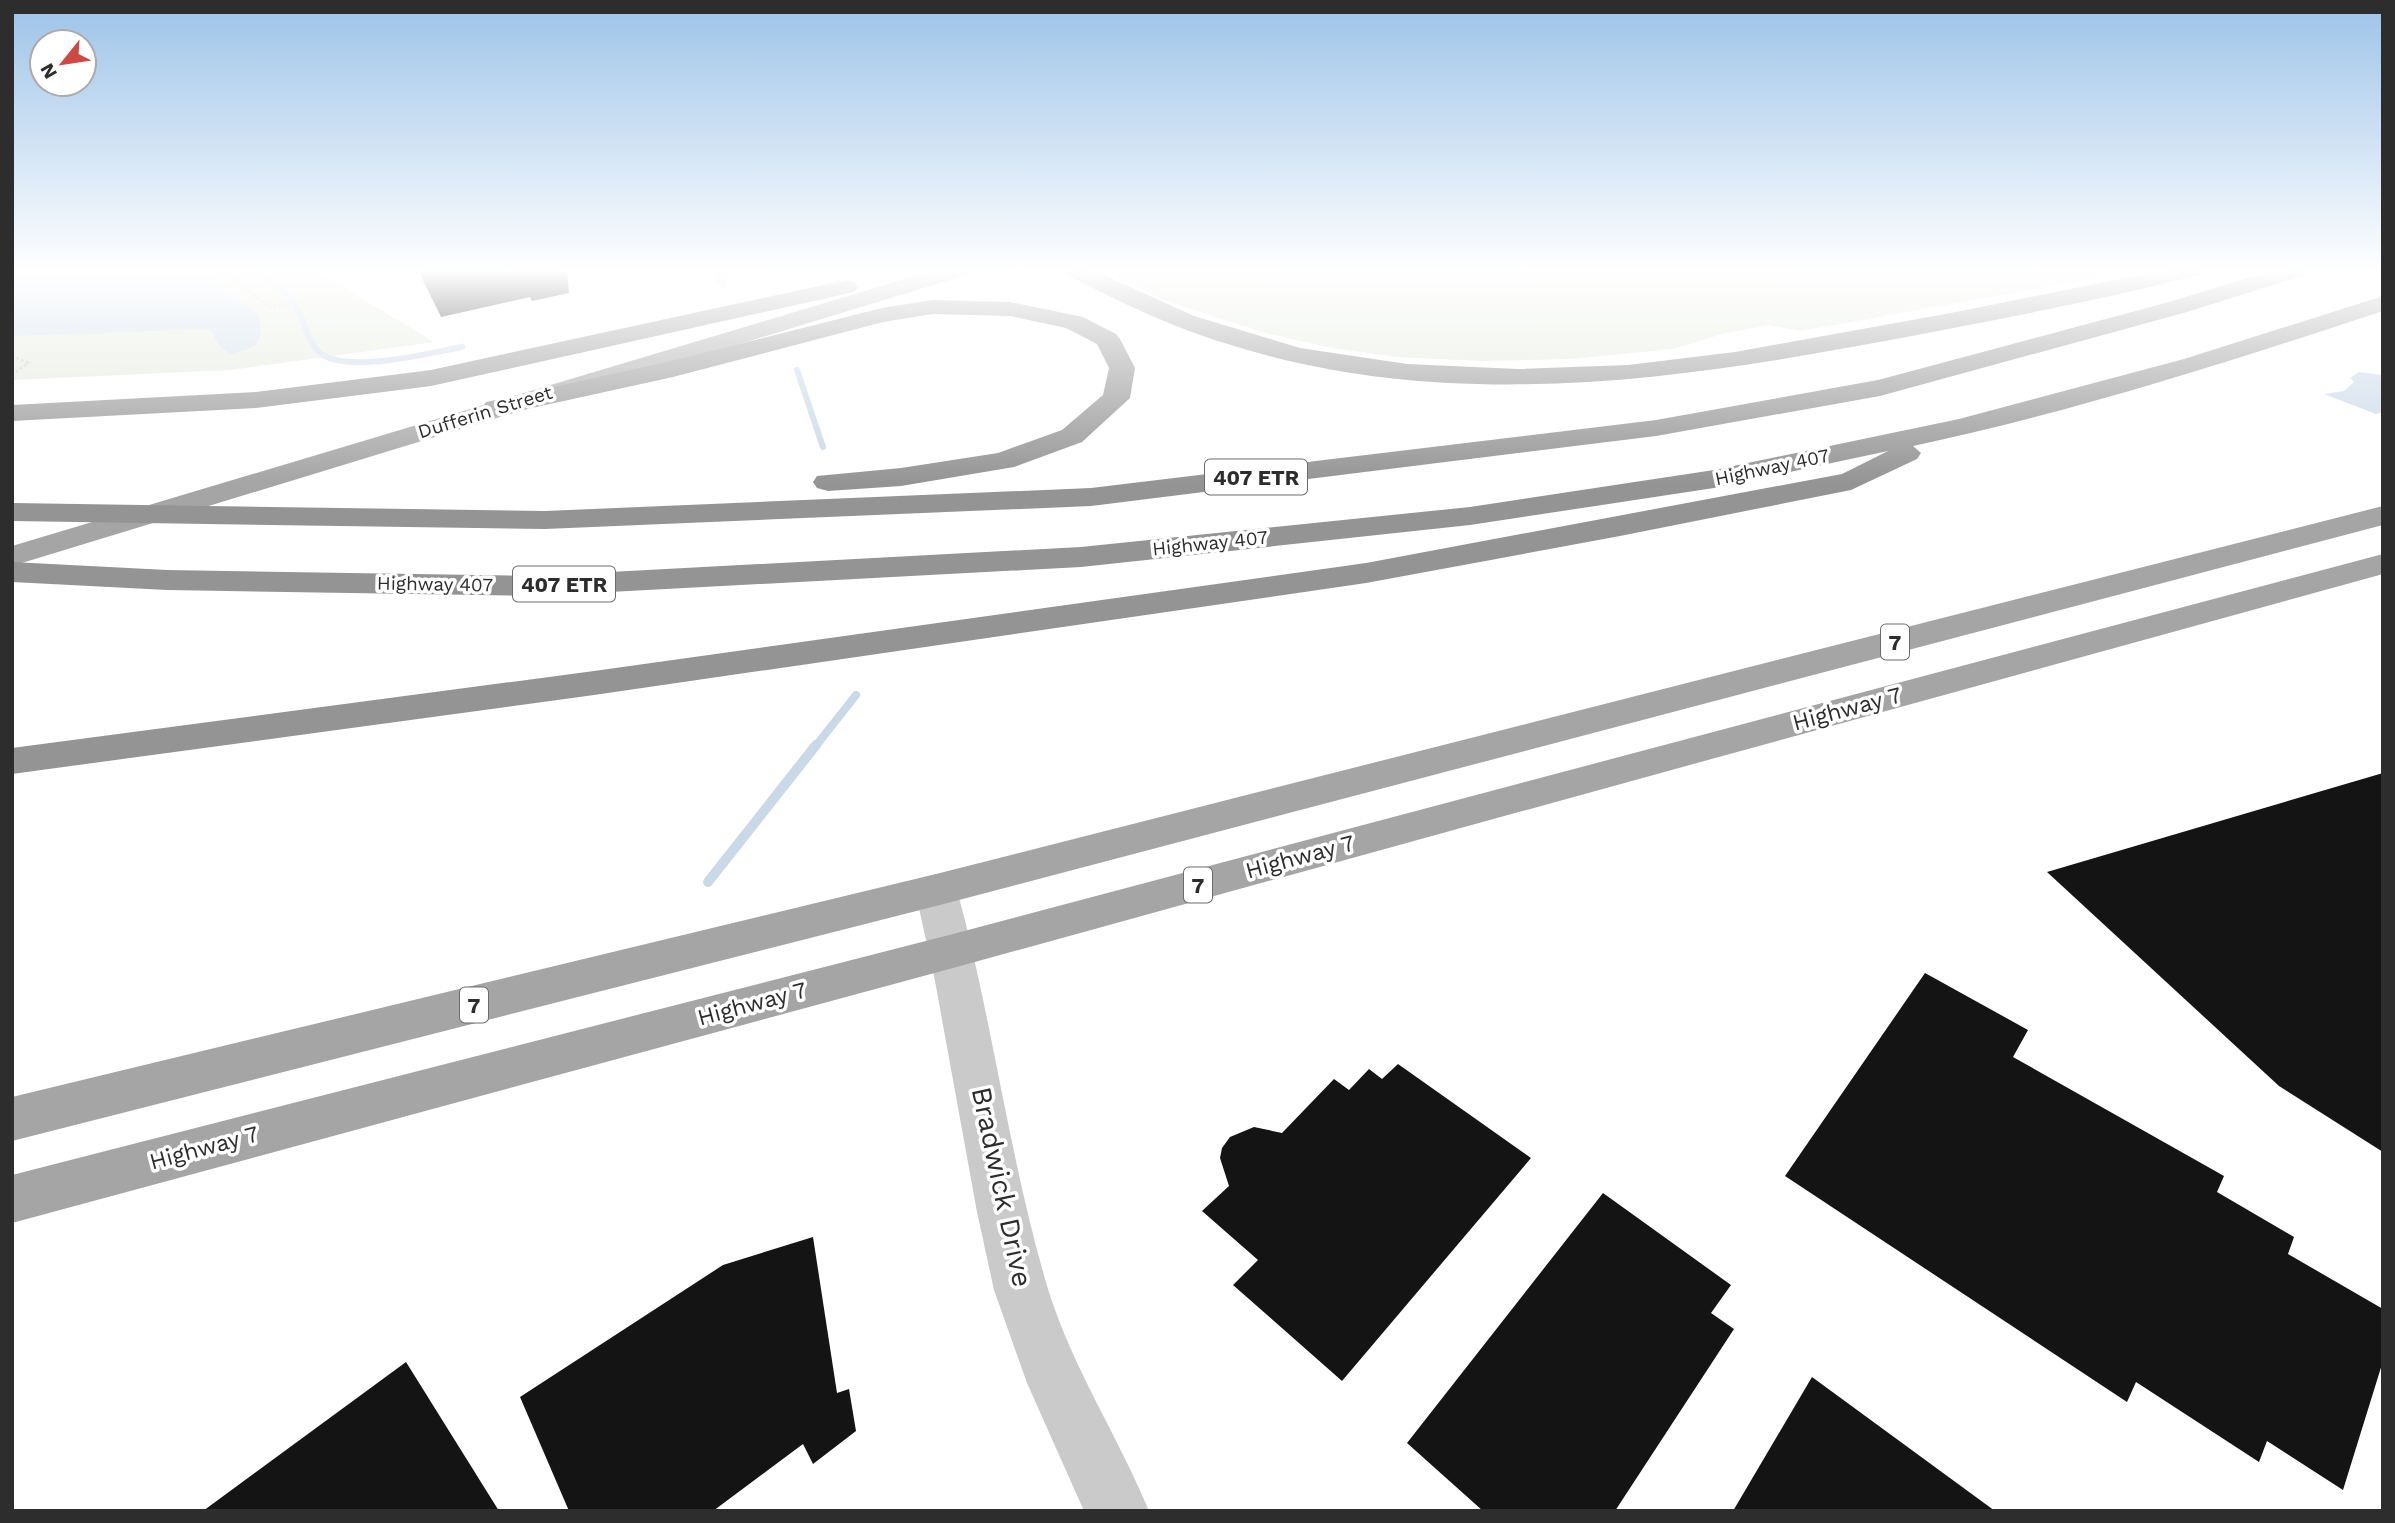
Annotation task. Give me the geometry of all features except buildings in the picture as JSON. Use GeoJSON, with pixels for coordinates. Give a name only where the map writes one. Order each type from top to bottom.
{"type":"FeatureCollection","features":[{"type":"Feature","properties":{"kind":"highway"},"geometry":{"type":"LineString","coordinates":[[12,414],[256,400],[431,378],[599,341]]}},
{"type":"Feature","properties":{"kind":"highway"},"geometry":{"type":"LineString","coordinates":[[496,408],[673,369],[781,341]]}},
{"type":"Feature","properties":{"kind":"highway"},"geometry":{"type":"LineString","coordinates":[[194,517],[311,500],[670,493],[901,477],[1004,461],[1072,436],[1116,398],[1122,368],[1108,341]]}},
{"type":"Feature","properties":{"kind":"highway"},"geometry":{"type":"LineString","coordinates":[[1243,341],[1301,356],[1405,371],[1491,376],[1594,374],[1733,361],[1839,341]]}},
{"type":"Feature","properties":{"kind":"highway","name":"407 ETR"},"geometry":{"type":"LineString","coordinates":[[12,512],[194,517],[545,520],[1091,497],[1656,428],[1880,388],[2053,341]]}},
{"type":"Feature","properties":{"kind":"highway","name":"Highway 407"},"geometry":{"type":"LineString","coordinates":[[12,574],[180,580],[535,586],[1080,556],[1469,516],[1714,479],[1962,427],[2193,365],[2266,341]]}},
{"type":"Feature","properties":{"kind":"highway"},"geometry":{"type":"LineString","coordinates":[[12,761],[634,677],[1366,573],[1620,527],[1851,481],[1962,427]]}},
{"type":"Feature","properties":{"kind":"main road","name":"Dufferin Street"},"geometry":{"type":"LineString","coordinates":[[12,535],[665,341]]}},
{"type":"Feature","properties":{"kind":"main road","name":"Dufferin Street"},"geometry":{"type":"LineString","coordinates":[[12,556],[720,341]]}},
{"type":"Feature","properties":{"kind":"main road","name":"7"},"geometry":{"type":"LineString","coordinates":[[12,1119],[936,890],[2383,515]]}},
{"type":"Feature","properties":{"kind":"main road","name":"Highway 7"},"geometry":{"type":"LineString","coordinates":[[12,1199],[953,951],[2383,564]]}},
{"type":"Feature","properties":{"kind":"street","name":"Bradwick Drive"},"geometry":{"type":"LineString","coordinates":[[936,890],[953,951],[1013,1260],[1049,1368],[1118,1511]]}},
{"type":"Feature","properties":{"kind":"path"},"geometry":{"type":"LineString","coordinates":[[12,356],[27,363],[12,375]]}},
{"type":"Feature","properties":{"kind":"shaded area"},"geometry":{"type":"Polygon","coordinates":[[[12,341],[434,342],[230,370],[12,380],[12,341]]]}},
{"type":"Feature","properties":{"kind":"shaded area"},"geometry":{"type":"Polygon","coordinates":[[[1301,341],[1699,341],[1673,349],[1570,359],[1482,361],[1397,357],[1301,341]]]}},
{"type":"Feature","properties":{"kind":"water"},"geometry":{"type":"Polygon","coordinates":[[[217,341],[258,341],[248,349],[231,354],[217,341]]]}},
{"type":"Feature","properties":{"kind":"water"},"geometry":{"type":"Polygon","coordinates":[[[2359,372],[2383,375],[2383,412],[2376,414],[2324,394],[2344,391],[2354,382],[2350,378],[2359,372]]]}},
{"type":"Feature","properties":{"kind":"waterway"},"geometry":{"type":"LineString","coordinates":[[311,341],[319,352],[331,359],[348,362],[388,360],[462,347]]}},
{"type":"Feature","properties":{"kind":"waterway"},"geometry":{"type":"LineString","coordinates":[[797,370],[823,447]]}},
{"type":"Feature","properties":{"kind":"waterway"},"geometry":{"type":"LineString","coordinates":[[815,747],[856,695]]}},
{"type":"Feature","properties":{"kind":"waterway"},"geometry":{"type":"LineString","coordinates":[[708,882],[816,745]]}}]}
